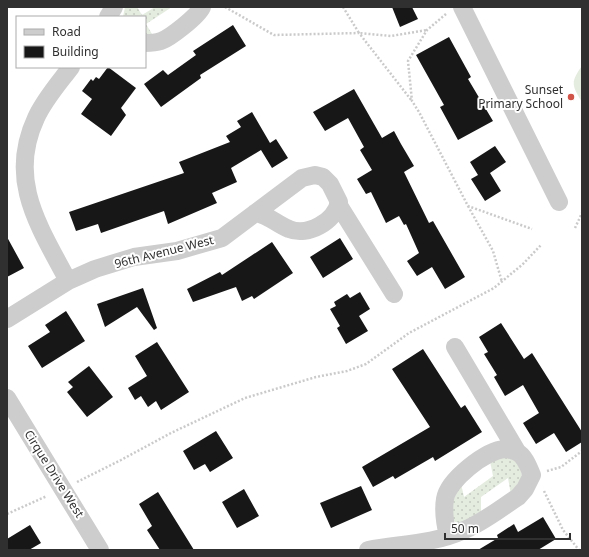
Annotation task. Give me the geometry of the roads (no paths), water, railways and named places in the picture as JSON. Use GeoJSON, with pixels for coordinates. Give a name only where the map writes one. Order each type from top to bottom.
{"type":"FeatureCollection","features":[{"type":"Feature","properties":{"kind":"street"},"geometry":{"type":"LineString","coordinates":[[109,16],[114,7]]}},
{"type":"Feature","properties":{"kind":"street"},"geometry":{"type":"LineString","coordinates":[[146,43],[153,43],[168,38],[192,18],[202,7]]}},
{"type":"Feature","properties":{"kind":"street"},"geometry":{"type":"LineString","coordinates":[[455,10],[559,202]]}},
{"type":"Feature","properties":{"kind":"street"},"geometry":{"type":"LineString","coordinates":[[68,281],[46,238],[26,191],[24,155],[28,138],[37,116],[69,68]]}},
{"type":"Feature","properties":{"kind":"street","name":"96th Avenue West"},"geometry":{"type":"LineString","coordinates":[[7,318],[68,281],[95,269],[134,257],[177,251],[222,238],[302,178],[315,175],[324,177],[330,184],[336,194],[338,204],[394,294]]}},
{"type":"Feature","properties":{"kind":"street"},"geometry":{"type":"LineString","coordinates":[[254,213],[266,215],[289,229],[298,231],[323,224],[335,212],[338,204]]}},
{"type":"Feature","properties":{"kind":"street"},"geometry":{"type":"LineString","coordinates":[[368,550],[426,542],[463,531],[518,497],[530,479],[527,464],[518,453],[455,347]]}},
{"type":"Feature","properties":{"kind":"street","name":"Cirque Drive West"},"geometry":{"type":"LineString","coordinates":[[7,398],[100,550]]}},
{"type":"Feature","properties":{"kind":"street"},"geometry":{"type":"LineString","coordinates":[[448,536],[445,522],[445,498],[457,477],[491,454],[505,449],[518,453]]}},
{"type":"Feature","properties":{"kind":"place","name":"Sunset Primary School"},"geometry":{"type":"Point","coordinates":[571,97]}}]}
